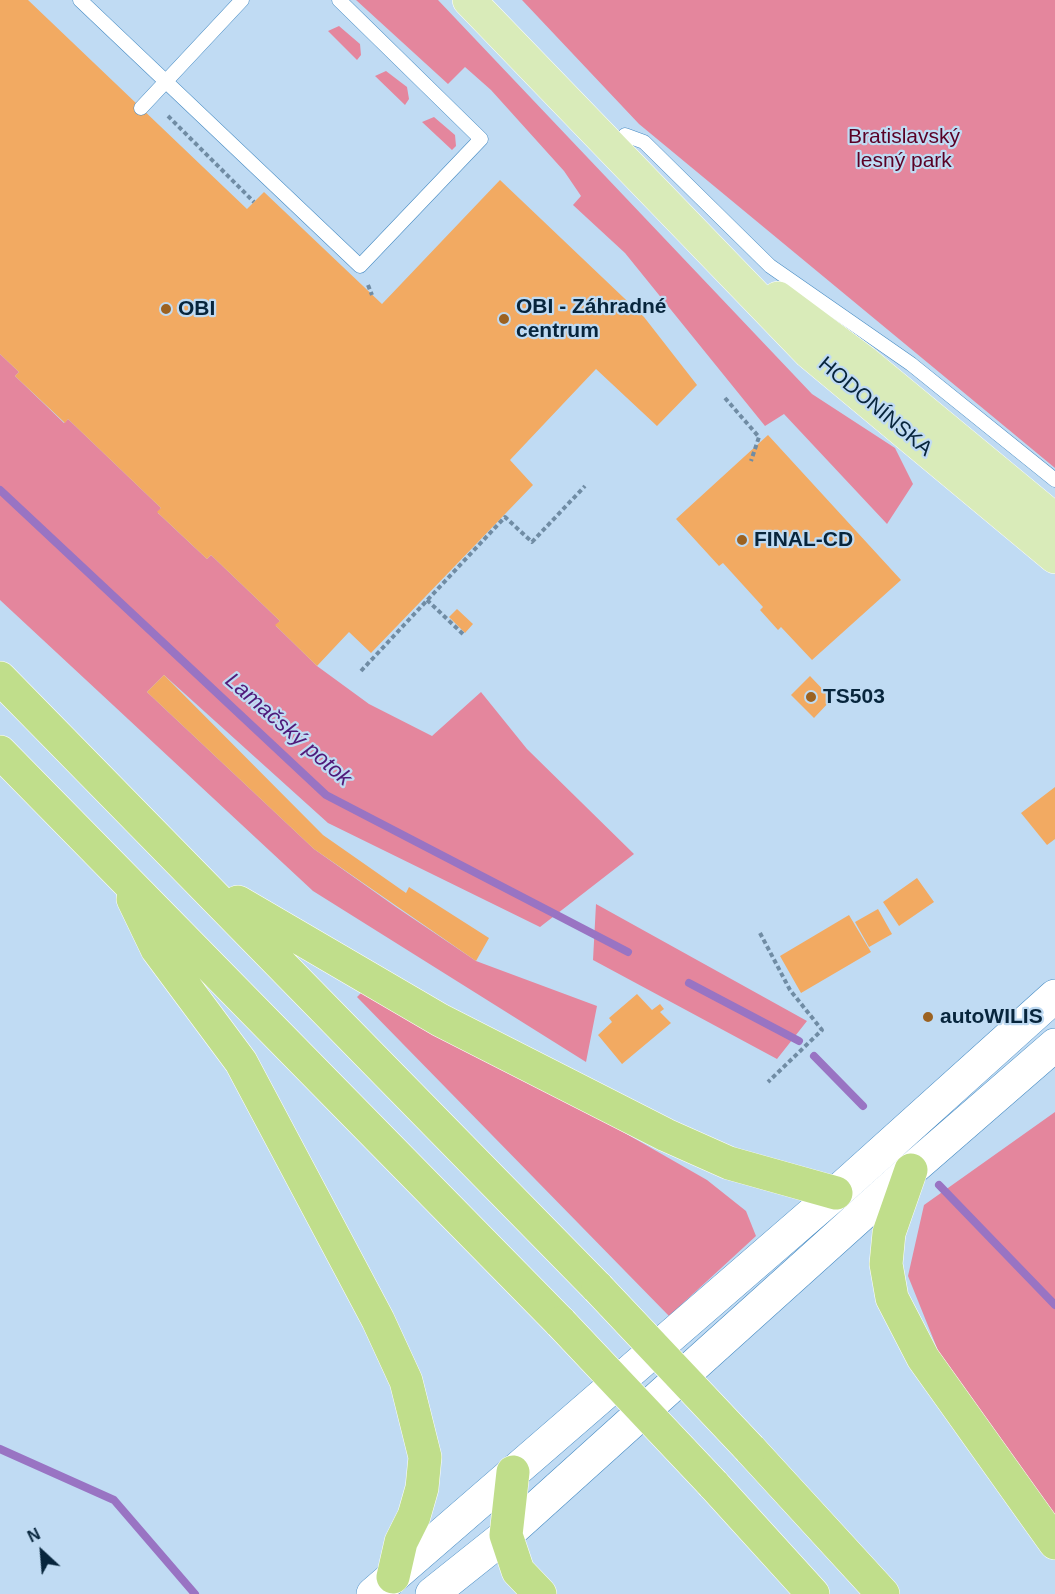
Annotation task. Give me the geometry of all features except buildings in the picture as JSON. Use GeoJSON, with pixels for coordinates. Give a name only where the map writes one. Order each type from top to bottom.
{"type":"FeatureCollection","features":[{"type":"Feature","properties":{"kind":"highway"},"geometry":{"type":"LineString","coordinates":[[0,678],[203,882],[598,1288],[883,1594]]}},
{"type":"Feature","properties":{"kind":"highway"},"geometry":{"type":"LineString","coordinates":[[0,752],[561,1323],[813,1594]]}},
{"type":"Feature","properties":{"kind":"highway"},"geometry":{"type":"LineString","coordinates":[[123,876],[157,949],[241,1062],[378,1320],[406,1381],[425,1457],[422,1488],[414,1516],[383,1586]]}},
{"type":"Feature","properties":{"kind":"highway"},"geometry":{"type":"LineString","coordinates":[[203,882],[440,1020],[666,1135],[729,1163],[836,1193]]}},
{"type":"Feature","properties":{"kind":"highway"},"geometry":{"type":"LineString","coordinates":[[911,1170],[889,1233],[886,1264],[892,1298],[923,1358],[1055,1543]]}},
{"type":"Feature","properties":{"kind":"highway"},"geometry":{"type":"LineString","coordinates":[[513,1472],[506,1535],[518,1571],[540,1594]]}},
{"type":"Feature","properties":{"kind":"main road","name":"HODONÍNSKA"},"geometry":{"type":"LineString","coordinates":[[469,0],[809,352],[1055,557]]}},
{"type":"Feature","properties":{"kind":"main road","name":"HODONÍNSKA"},"geometry":{"type":"LineString","coordinates":[[706,246],[864,362],[1055,520]]}},
{"type":"Feature","properties":{"kind":"main road"},"geometry":{"type":"LineString","coordinates":[[383,1586],[836,1193],[1055,996]]}},
{"type":"Feature","properties":{"kind":"main road"},"geometry":{"type":"LineString","coordinates":[[432,1594],[506,1535],[911,1170],[1055,1045]]}},
{"type":"Feature","properties":{"kind":"lane"},"geometry":{"type":"LineString","coordinates":[[80,0],[360,266],[481,139],[339,0]]}},
{"type":"Feature","properties":{"kind":"lane"},"geometry":{"type":"LineString","coordinates":[[141,108],[242,0]]}},
{"type":"Feature","properties":{"kind":"lane"},"geometry":{"type":"LineString","coordinates":[[625,135],[644,142],[770,266],[910,364],[1055,480]]}},
{"type":"Feature","properties":{"kind":"path"},"geometry":{"type":"LineString","coordinates":[[725,399],[759,437],[751,461]]}},
{"type":"Feature","properties":{"kind":"path"},"geometry":{"type":"LineString","coordinates":[[361,671],[505,517],[532,542],[585,486]]}},
{"type":"Feature","properties":{"kind":"path"},"geometry":{"type":"LineString","coordinates":[[427,600],[465,636]]}},
{"type":"Feature","properties":{"kind":"path"},"geometry":{"type":"LineString","coordinates":[[760,933],[790,990],[822,1030],[768,1082]]}},
{"type":"Feature","properties":{"kind":"green space"},"geometry":{"type":"Polygon","coordinates":[[[356,0],[438,0],[812,394],[895,448],[913,484],[887,524],[784,414],[765,426],[625,253],[573,205],[581,196],[564,171],[491,90],[465,67],[448,84],[356,0]]]}},
{"type":"Feature","properties":{"kind":"green space","name":"Bratislavský lesný park"},"geometry":{"type":"Polygon","coordinates":[[[522,0],[1055,0],[1055,468],[639,124],[522,0]]]}},
{"type":"Feature","properties":{"kind":"green space"},"geometry":{"type":"Polygon","coordinates":[[[339,26],[360,44],[361,55],[357,60],[328,31],[339,26]]]}},
{"type":"Feature","properties":{"kind":"green space"},"geometry":{"type":"Polygon","coordinates":[[[386,71],[407,87],[409,99],[405,105],[375,76],[386,71]]]}},
{"type":"Feature","properties":{"kind":"green space"},"geometry":{"type":"Polygon","coordinates":[[[434,117],[455,135],[456,146],[452,150],[422,122],[434,117]]]}},
{"type":"Feature","properties":{"kind":"green space"},"geometry":{"type":"Polygon","coordinates":[[[0,354],[19,372],[15,376],[64,423],[68,419],[161,508],[158,513],[207,559],[211,555],[280,621],[276,626],[317,666],[369,704],[432,736],[481,692],[527,749],[634,854],[540,927],[328,823],[164,675],[147,692],[314,849],[396,907],[476,961],[597,1006],[586,1062],[313,891],[0,600],[0,354]]]}},
{"type":"Feature","properties":{"kind":"green space"},"geometry":{"type":"Polygon","coordinates":[[[596,904],[807,1021],[777,1059],[593,960],[596,904]]]}},
{"type":"Feature","properties":{"kind":"green space"},"geometry":{"type":"Polygon","coordinates":[[[368,986],[707,1180],[746,1211],[756,1236],[669,1316],[357,997],[368,986]]]}},
{"type":"Feature","properties":{"kind":"green space"},"geometry":{"type":"Polygon","coordinates":[[[1055,1112],[1055,1516],[939,1353],[908,1276],[924,1205],[1055,1112]]]}},
{"type":"Feature","properties":{"kind":"waterway","name":"Lamačský potok"},"geometry":{"type":"LineString","coordinates":[[0,490],[326,795],[628,952]]}},
{"type":"Feature","properties":{"kind":"waterway","name":"Lamačský potok"},"geometry":{"type":"LineString","coordinates":[[689,983],[799,1041]]}},
{"type":"Feature","properties":{"kind":"waterway","name":"Lamačský potok"},"geometry":{"type":"LineString","coordinates":[[814,1056],[863,1106]]}},
{"type":"Feature","properties":{"kind":"waterway","name":"Lamačský potok"},"geometry":{"type":"LineString","coordinates":[[939,1185],[1055,1305]]}},
{"type":"Feature","properties":{"kind":"waterway"},"geometry":{"type":"LineString","coordinates":[[0,1449],[114,1500],[195,1594]]}},
{"type":"Feature","properties":{"kind":"place","name":"OBI"},"geometry":{"type":"Point","coordinates":[166,309]}},
{"type":"Feature","properties":{"kind":"place","name":"OBI - Záhradné centrum"},"geometry":{"type":"Point","coordinates":[504,319]}},
{"type":"Feature","properties":{"kind":"place","name":"FINAL-CD"},"geometry":{"type":"Point","coordinates":[742,540]}},
{"type":"Feature","properties":{"kind":"place","name":"TS503"},"geometry":{"type":"Point","coordinates":[811,697]}},
{"type":"Feature","properties":{"kind":"place","name":"autoWILIS"},"geometry":{"type":"Point","coordinates":[928,1017]}}]}
